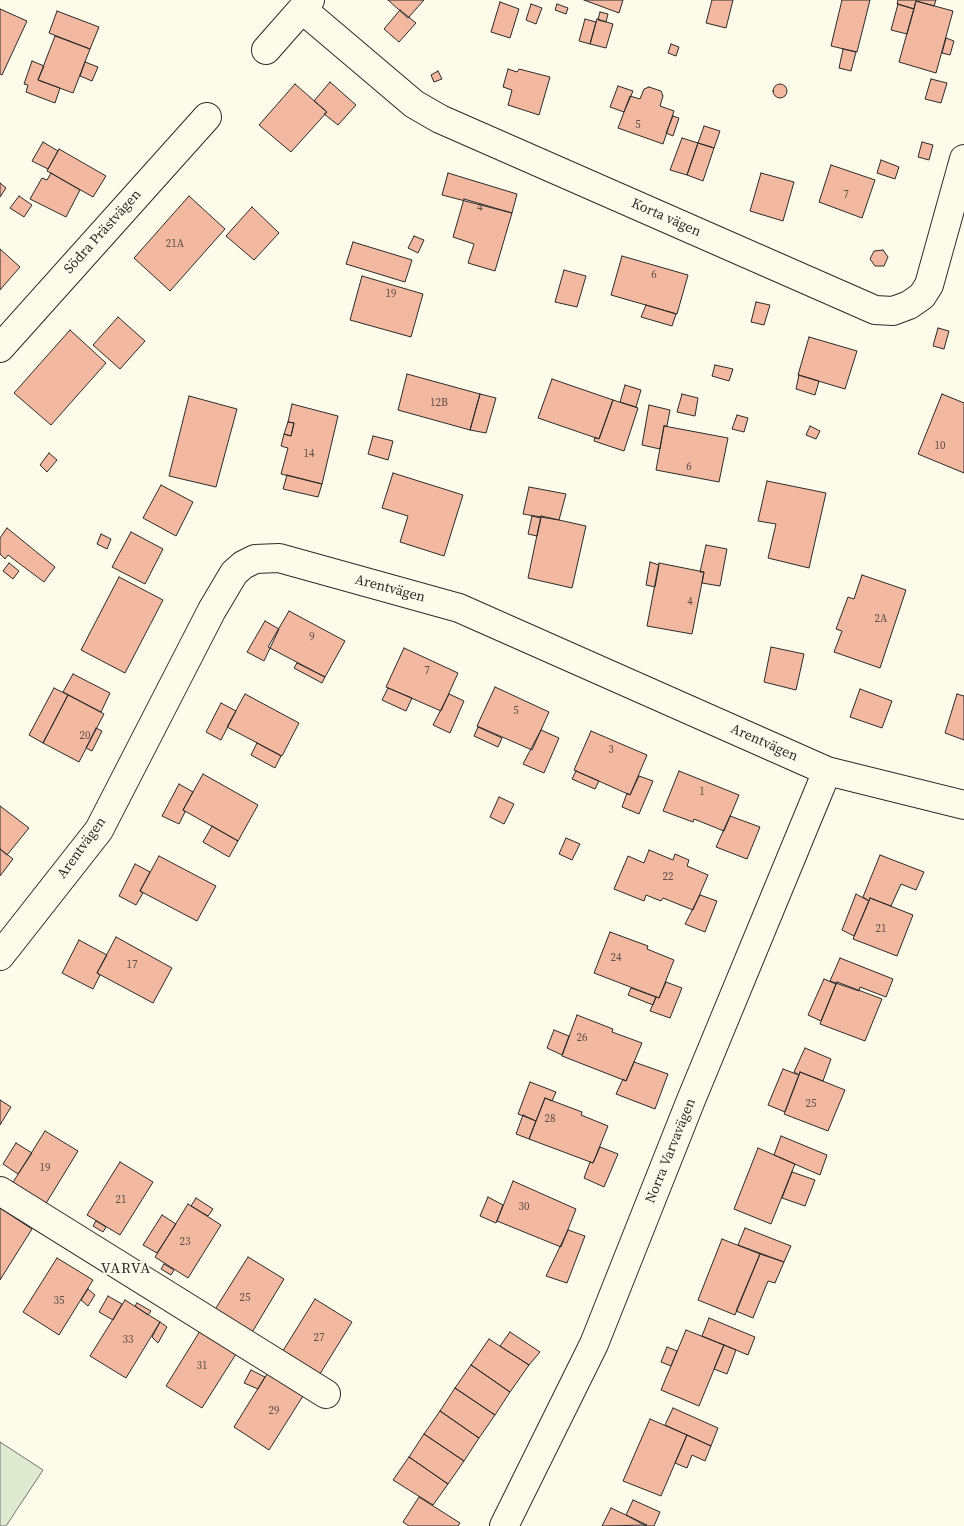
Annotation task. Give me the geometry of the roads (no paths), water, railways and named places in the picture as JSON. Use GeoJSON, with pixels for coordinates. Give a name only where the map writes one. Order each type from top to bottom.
{"type":"FeatureCollection","features":[{"type":"Feature","properties":{"kind":"street"},"geometry":{"type":"LineString","coordinates":[[266,50],[306,5]]}},
{"type":"Feature","properties":{"kind":"street","name":"Korta vägen"},"geometry":{"type":"LineString","coordinates":[[306,5],[414,104],[440,119],[875,310],[893,311],[910,305],[922,296],[929,285],[964,159]]}},
{"type":"Feature","properties":{"kind":"street","name":"Södra Prästvägen"},"geometry":{"type":"LineString","coordinates":[[0,348],[207,117]]}},
{"type":"Feature","properties":{"kind":"street","name":"Arentvägen"},"geometry":{"type":"LineString","coordinates":[[0,956],[99,830],[212,610],[234,573],[243,565],[255,559],[279,558],[459,608],[827,771],[964,805]]}},
{"type":"Feature","properties":{"kind":"street","name":"Norra Varvavägen"},"geometry":{"type":"LineString","coordinates":[[504,1526],[594,1344],[695,1090],[827,771]]}},
{"type":"Feature","properties":{"kind":"street"},"geometry":{"type":"LineString","coordinates":[[0,1191],[326,1394]]}},
{"type":"Feature","properties":{"kind":"district","name":"VARVA"},"geometry":{"type":"Point","coordinates":[126,1269]}}]}
